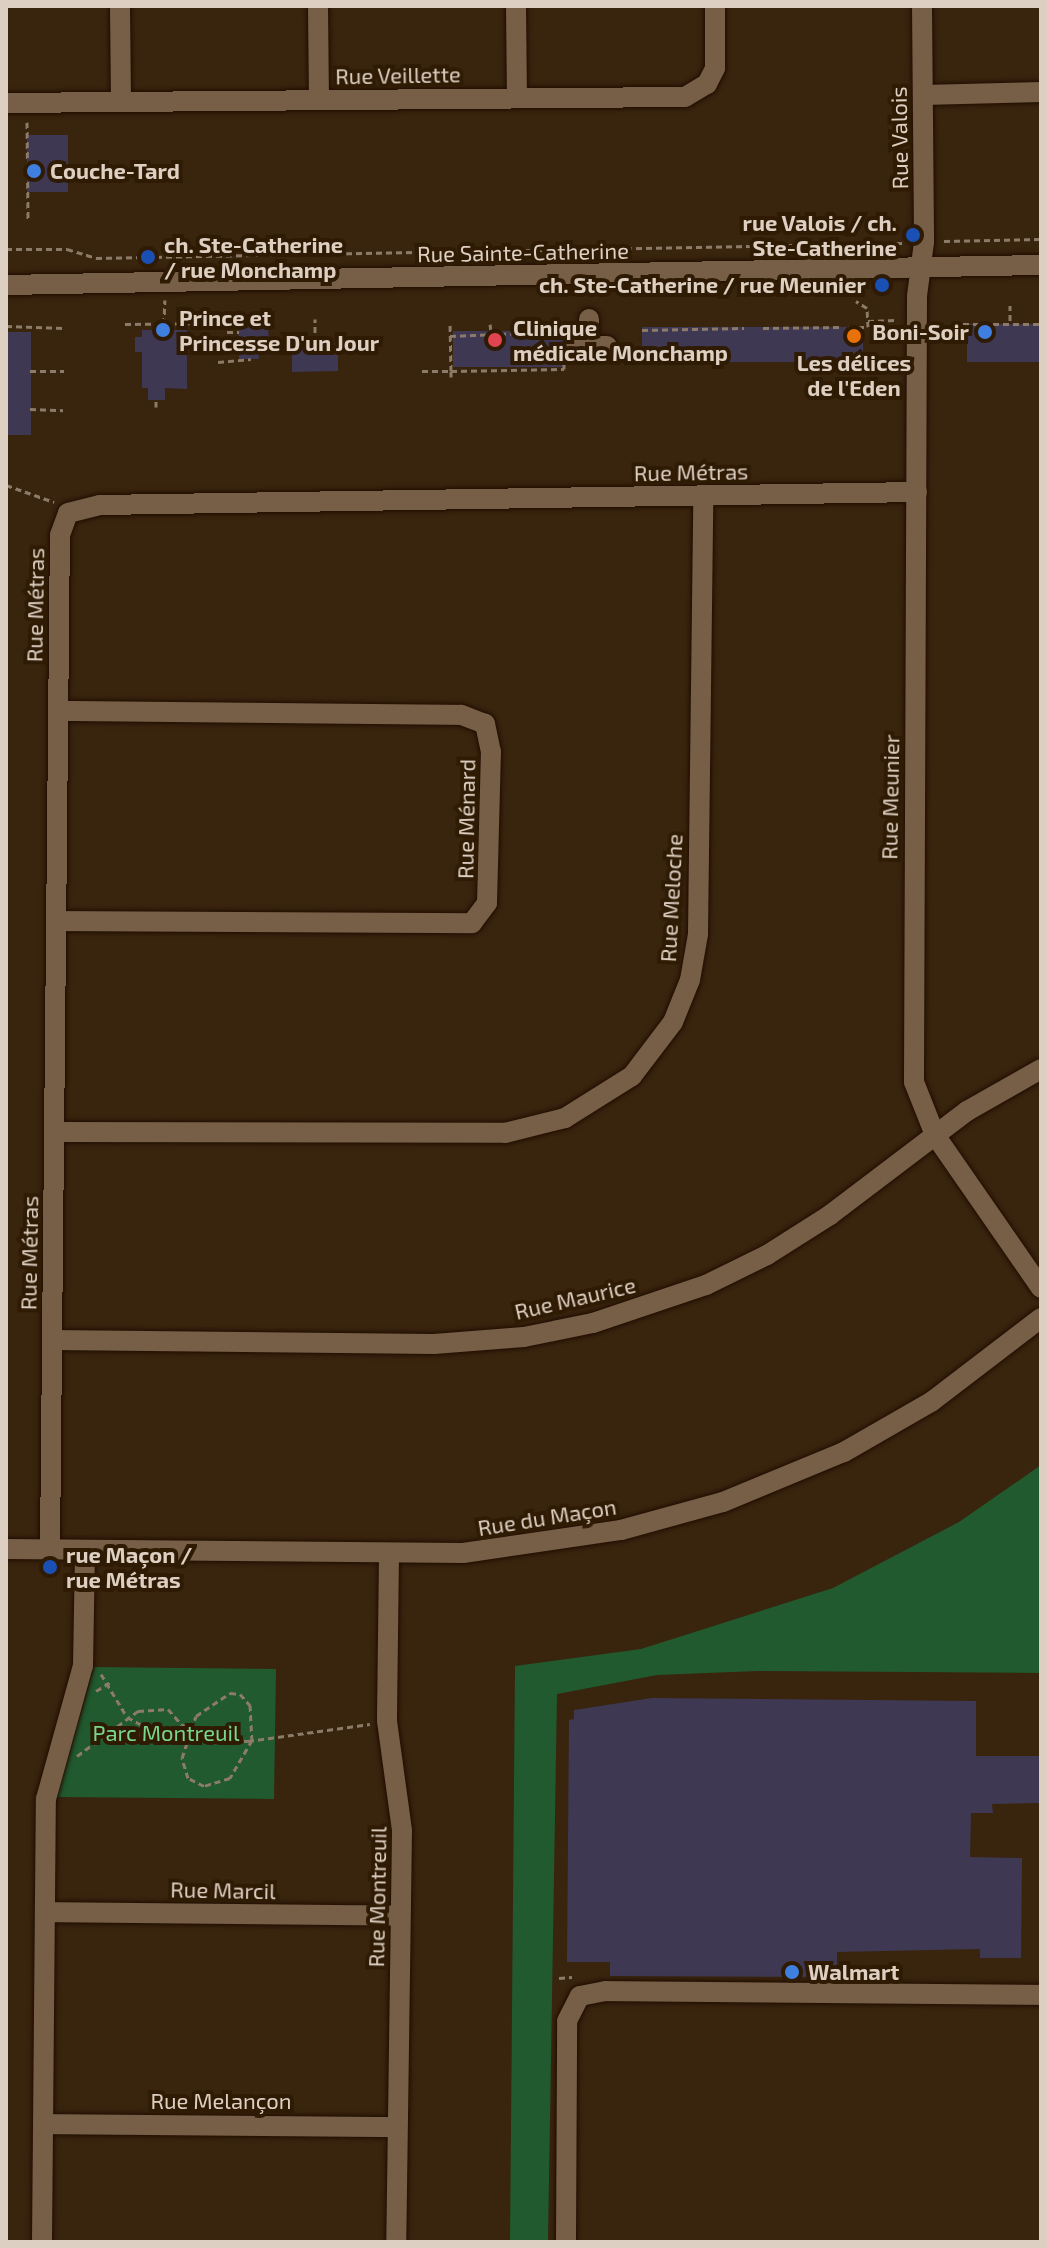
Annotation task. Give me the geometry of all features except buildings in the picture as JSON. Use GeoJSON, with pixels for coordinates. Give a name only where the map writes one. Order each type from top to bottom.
{"type":"FeatureCollection","features":[{"type":"Feature","properties":{"kind":"street"},"geometry":{"type":"LineString","coordinates":[[120,6],[121,102]]}},
{"type":"Feature","properties":{"kind":"street"},"geometry":{"type":"LineString","coordinates":[[318,6],[319,100]]}},
{"type":"Feature","properties":{"kind":"street"},"geometry":{"type":"LineString","coordinates":[[516,6],[517,98]]}},
{"type":"Feature","properties":{"kind":"street","name":"Rue Veillette"},"geometry":{"type":"LineString","coordinates":[[6,103],[692,95],[707,84],[715,68],[715,6]]}},
{"type":"Feature","properties":{"kind":"street","name":"Rue Valois"},"geometry":{"type":"LineString","coordinates":[[920,269],[922,6]]}},
{"type":"Feature","properties":{"kind":"street"},"geometry":{"type":"LineString","coordinates":[[923,95],[1041,92]]}},
{"type":"Feature","properties":{"kind":"street","name":"Rue Sainte-Catherine"},"geometry":{"type":"LineString","coordinates":[[6,285],[1041,265]]}},
{"type":"Feature","properties":{"kind":"street","name":"Rue Meunier"},"geometry":{"type":"LineString","coordinates":[[920,269],[912,1062],[916,1095],[935,1135],[1041,1288]]}},
{"type":"Feature","properties":{"kind":"street"},"geometry":{"type":"LineString","coordinates":[[580,348],[589,319]]}},
{"type":"Feature","properties":{"kind":"street","name":"Rue Métras"},"geometry":{"type":"LineString","coordinates":[[50,1550],[60,528],[76,508],[917,492]]}},
{"type":"Feature","properties":{"kind":"street","name":"Rue Meloche"},"geometry":{"type":"LineString","coordinates":[[54,1132],[505,1133],[565,1118],[632,1076],[677,1013],[698,934],[703,496]]}},
{"type":"Feature","properties":{"kind":"street","name":"Rue Ménard"},"geometry":{"type":"LineString","coordinates":[[56,921],[472,923],[487,903],[491,752],[485,724],[461,715],[58,711]]}},
{"type":"Feature","properties":{"kind":"street","name":"Rue Maurice"},"geometry":{"type":"LineString","coordinates":[[52,1340],[434,1344],[524,1337],[593,1323],[683,1294],[767,1255],[830,1215],[935,1135],[1041,1069]]}},
{"type":"Feature","properties":{"kind":"street","name":"Rue du Maçon"},"geometry":{"type":"LineString","coordinates":[[6,1549],[389,1554],[547,1545],[723,1502],[817,1465],[903,1419],[1041,1318]]}},
{"type":"Feature","properties":{"kind":"street"},"geometry":{"type":"LineString","coordinates":[[42,2242],[47,1787],[83,1666],[85,1551]]}},
{"type":"Feature","properties":{"kind":"street","name":"Rue Montreuil"},"geometry":{"type":"LineString","coordinates":[[389,1554],[387,1721],[401,1800],[396,2242]]}},
{"type":"Feature","properties":{"kind":"street","name":"Rue Marcil"},"geometry":{"type":"LineString","coordinates":[[45,1912],[400,1916]]}},
{"type":"Feature","properties":{"kind":"street"},"geometry":{"type":"LineString","coordinates":[[566,2242],[567,2021],[580,1996],[606,1991],[1041,1995]]}},
{"type":"Feature","properties":{"kind":"street","name":"Rue Melançon"},"geometry":{"type":"LineString","coordinates":[[44,2124],[397,2127]]}},
{"type":"Feature","properties":{"kind":"path"},"geometry":{"type":"LineString","coordinates":[[27,114],[28,220]]}},
{"type":"Feature","properties":{"kind":"path"},"geometry":{"type":"LineString","coordinates":[[939,241],[1041,239]]}},
{"type":"Feature","properties":{"kind":"path","name":"Rue Sainte-Catherine"},"geometry":{"type":"LineString","coordinates":[[6,249],[67,249],[96,258],[908,243]]}},
{"type":"Feature","properties":{"kind":"path"},"geometry":{"type":"LineString","coordinates":[[164,325],[165,300]]}},
{"type":"Feature","properties":{"kind":"path"},"geometry":{"type":"LineString","coordinates":[[848,327],[868,327],[867,308],[856,301]]}},
{"type":"Feature","properties":{"kind":"path"},"geometry":{"type":"LineString","coordinates":[[1010,305],[1010,324]]}},
{"type":"Feature","properties":{"kind":"path"},"geometry":{"type":"LineString","coordinates":[[315,319],[315,342]]}},
{"type":"Feature","properties":{"kind":"path"},"geometry":{"type":"LineString","coordinates":[[868,321],[903,320]]}},
{"type":"Feature","properties":{"kind":"path"},"geometry":{"type":"LineString","coordinates":[[125,324],[227,323]]}},
{"type":"Feature","properties":{"kind":"path"},"geometry":{"type":"LineString","coordinates":[[490,324],[491,332]]}},
{"type":"Feature","properties":{"kind":"path"},"geometry":{"type":"LineString","coordinates":[[953,324],[1041,324]]}},
{"type":"Feature","properties":{"kind":"path"},"geometry":{"type":"LineString","coordinates":[[450,325],[451,377]]}},
{"type":"Feature","properties":{"kind":"path"},"geometry":{"type":"LineString","coordinates":[[6,326],[64,328]]}},
{"type":"Feature","properties":{"kind":"path"},"geometry":{"type":"LineString","coordinates":[[763,328],[841,327]]}},
{"type":"Feature","properties":{"kind":"path"},"geometry":{"type":"LineString","coordinates":[[642,330],[744,328]]}},
{"type":"Feature","properties":{"kind":"path"},"geometry":{"type":"LineString","coordinates":[[422,371],[564,369],[580,348],[564,331],[450,336]]}},
{"type":"Feature","properties":{"kind":"path"},"geometry":{"type":"LineString","coordinates":[[227,332],[239,332]]}},
{"type":"Feature","properties":{"kind":"path"},"geometry":{"type":"LineString","coordinates":[[308,342],[321,342]]}},
{"type":"Feature","properties":{"kind":"path"},"geometry":{"type":"LineString","coordinates":[[218,362],[251,359]]}},
{"type":"Feature","properties":{"kind":"path"},"geometry":{"type":"LineString","coordinates":[[30,371],[64,371]]}},
{"type":"Feature","properties":{"kind":"path"},"geometry":{"type":"LineString","coordinates":[[156,400],[156,407]]}},
{"type":"Feature","properties":{"kind":"path"},"geometry":{"type":"LineString","coordinates":[[30,409],[63,410]]}},
{"type":"Feature","properties":{"kind":"path"},"geometry":{"type":"LineString","coordinates":[[6,485],[57,504]]}},
{"type":"Feature","properties":{"kind":"path"},"geometry":{"type":"LineString","coordinates":[[111,1682],[106,1687],[127,1717],[162,1737],[229,1743],[377,1723]]}},
{"type":"Feature","properties":{"kind":"path"},"geometry":{"type":"LineString","coordinates":[[240,1694],[252,1712],[252,1740],[230,1778],[212,1787],[195,1783],[183,1770],[191,1726],[206,1706],[240,1694]]}},
{"type":"Feature","properties":{"kind":"path"},"geometry":{"type":"LineString","coordinates":[[68,1756],[85,1753],[127,1717],[163,1707],[177,1714],[182,1725],[191,1726]]}},
{"type":"Feature","properties":{"kind":"path"},"geometry":{"type":"LineString","coordinates":[[559,1978],[565,1977]]}},
{"type":"Feature","properties":{"kind":"green space"},"geometry":{"type":"Polygon","coordinates":[[[1041,1465],[1041,1673],[758,1671],[657,1675],[557,1694],[548,2242],[510,2242],[515,1666],[641,1649],[833,1588],[959,1522],[1041,1465]]]}},
{"type":"Feature","properties":{"kind":"green space","name":"Parc Montreuil"},"geometry":{"type":"Polygon","coordinates":[[[94,1667],[276,1669],[274,1799],[57,1797],[94,1667]]]}},
{"type":"Feature","properties":{"kind":"place","name":"Couche-Tard"},"geometry":{"type":"Point","coordinates":[34,171]}},
{"type":"Feature","properties":{"kind":"place","name":"rue Valois / ch. Ste-Catherine"},"geometry":{"type":"Point","coordinates":[913,235]}},
{"type":"Feature","properties":{"kind":"place","name":"ch. Ste-Catherine / rue Monchamp"},"geometry":{"type":"Point","coordinates":[148,257]}},
{"type":"Feature","properties":{"kind":"place","name":"ch. Ste-Catherine / rue Meunier"},"geometry":{"type":"Point","coordinates":[882,285]}},
{"type":"Feature","properties":{"kind":"place","name":"Prince et Princesse D'un Jour"},"geometry":{"type":"Point","coordinates":[163,330]}},
{"type":"Feature","properties":{"kind":"place","name":"Boni-Soir"},"geometry":{"type":"Point","coordinates":[985,332]}},
{"type":"Feature","properties":{"kind":"place","name":"Les délices de l'Eden"},"geometry":{"type":"Point","coordinates":[854,336]}},
{"type":"Feature","properties":{"kind":"place","name":"Clinique médicale Monchamp"},"geometry":{"type":"Point","coordinates":[495,340]}},
{"type":"Feature","properties":{"kind":"place","name":"rue Maçon / rue Métras"},"geometry":{"type":"Point","coordinates":[50,1567]}},
{"type":"Feature","properties":{"kind":"place","name":"Walmart"},"geometry":{"type":"Point","coordinates":[792,1972]}}]}
